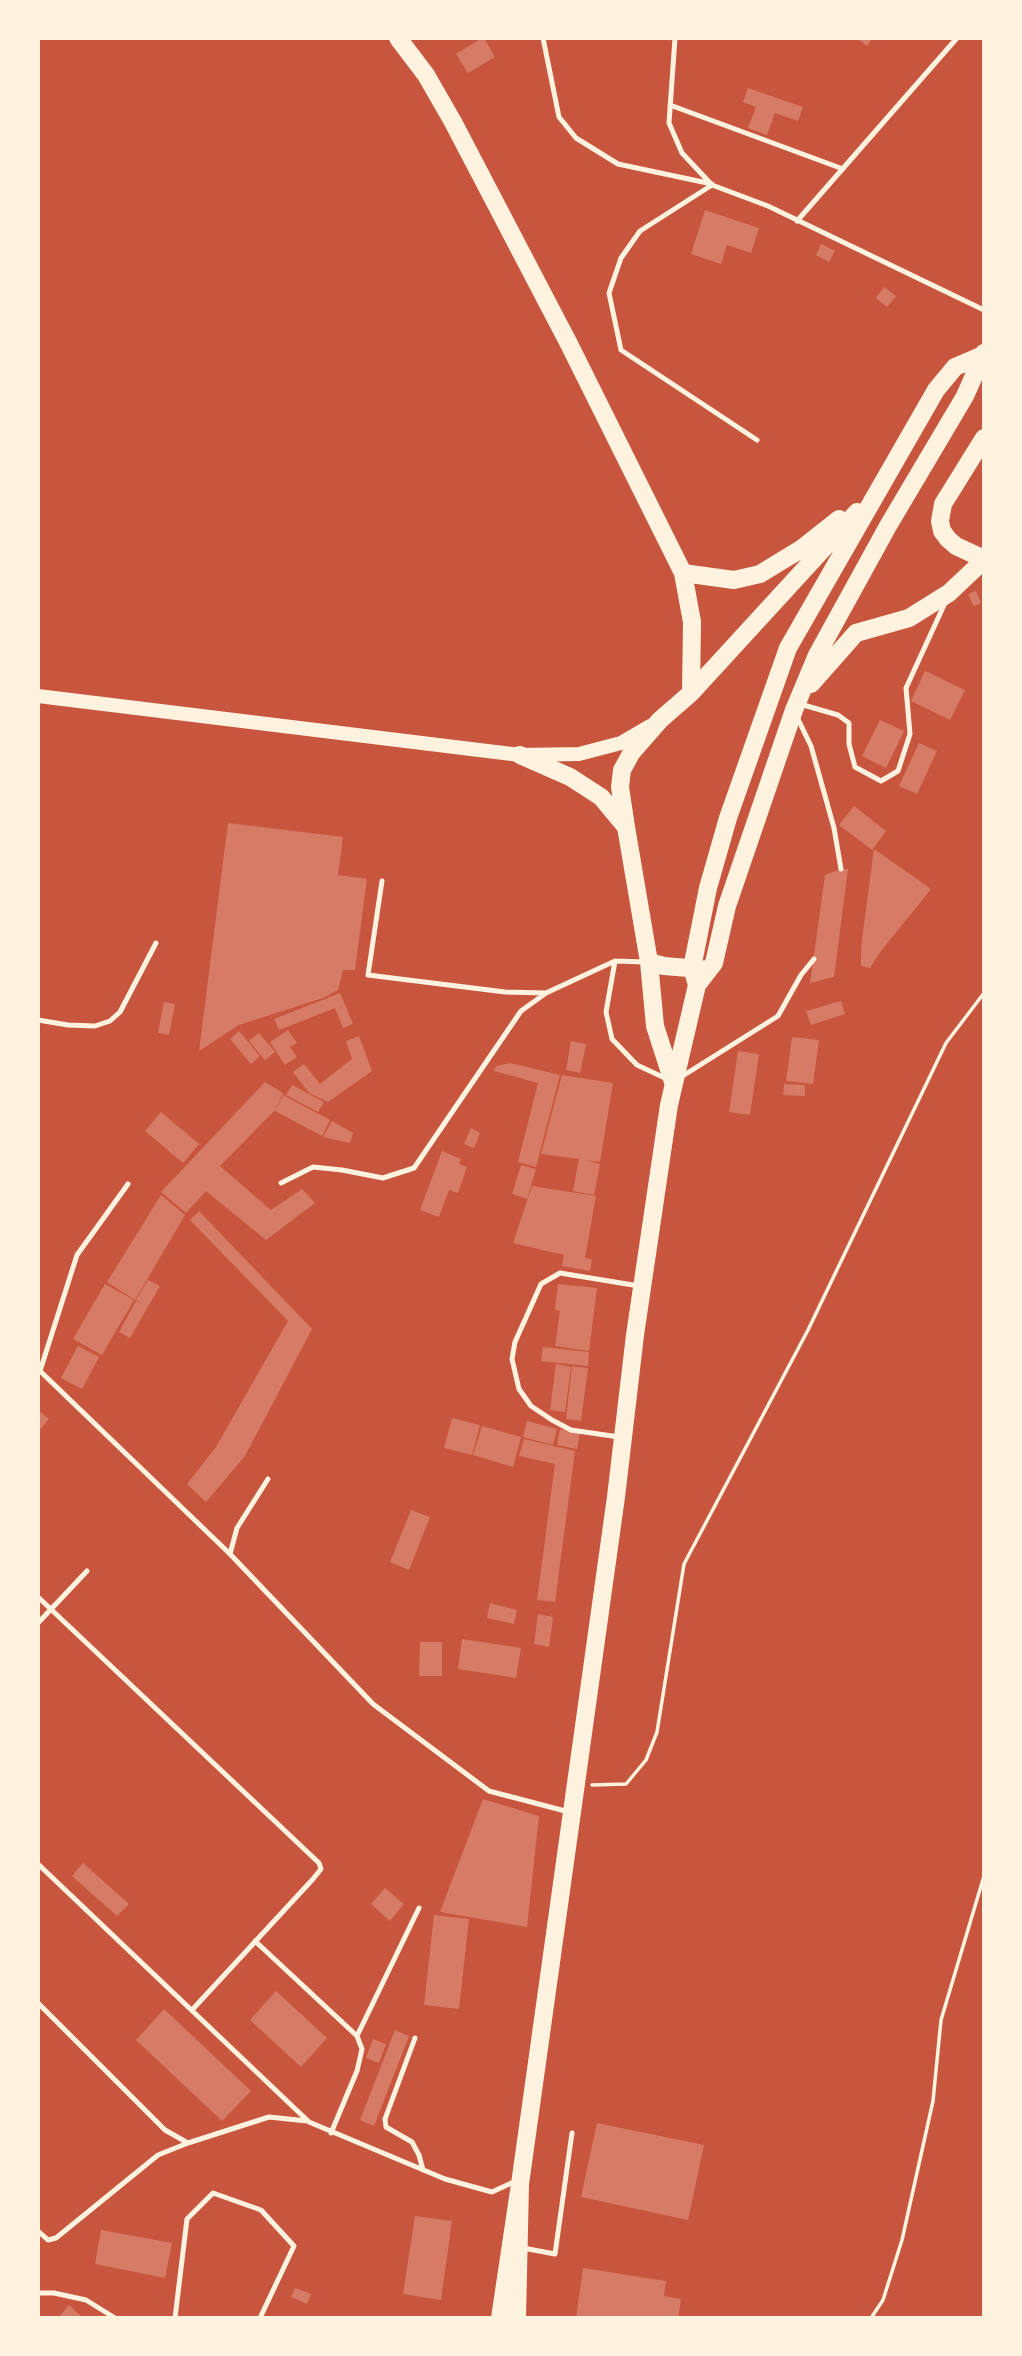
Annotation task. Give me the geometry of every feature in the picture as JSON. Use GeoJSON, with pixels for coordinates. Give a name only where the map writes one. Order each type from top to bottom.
{"type":"FeatureCollection","features":[{"type":"Feature","properties":{"kind":"main road"},"geometry":{"type":"LineString","coordinates":[[398,38],[426,75],[459,134],[569,344],[683,573],[692,622],[691,693]]}},
{"type":"Feature","properties":{"kind":"main road"},"geometry":{"type":"LineString","coordinates":[[500,2318],[576,1785],[642,1287],[673,1082],[700,969],[699,924],[727,818],[788,648],[936,390],[955,367],[983,355]]}},
{"type":"Feature","properties":{"kind":"main road"},"geometry":{"type":"LineString","coordinates":[[649,962],[700,969],[715,963],[727,906],[796,704],[822,646],[888,526],[965,396],[983,355]]}},
{"type":"Feature","properties":{"kind":"main road"},"geometry":{"type":"LineString","coordinates":[[796,704],[856,633],[909,618],[949,593],[984,560],[948,539],[942,531],[940,521],[943,504],[984,438]]}},
{"type":"Feature","properties":{"kind":"main road"},"geometry":{"type":"LineString","coordinates":[[683,573],[734,580],[760,573],[801,549],[881,486]]}},
{"type":"Feature","properties":{"kind":"main road"},"geometry":{"type":"LineString","coordinates":[[673,1082],[655,1026],[649,962],[620,787],[622,770],[632,752],[660,720],[691,693],[881,486]]}},
{"type":"Feature","properties":{"kind":"main road"},"geometry":{"type":"LineString","coordinates":[[38,696],[520,755],[579,754],[621,743],[660,720]]}},
{"type":"Feature","properties":{"kind":"main road"},"geometry":{"type":"LineString","coordinates":[[520,755],[570,778],[601,797],[626,827]]}},
{"type":"Feature","properties":{"kind":"main road"},"geometry":{"type":"LineString","coordinates":[[517,2318],[520,2182]]}},
{"type":"Feature","properties":{"kind":"lane"},"geometry":{"type":"LineString","coordinates":[[543,38],[559,117],[576,138],[618,164],[712,185],[797,220],[984,310]]}},
{"type":"Feature","properties":{"kind":"lane"},"geometry":{"type":"LineString","coordinates":[[675,38],[669,123],[682,153],[712,185]]}},
{"type":"Feature","properties":{"kind":"lane"},"geometry":{"type":"LineString","coordinates":[[797,220],[957,38]]}},
{"type":"Feature","properties":{"kind":"lane"},"geometry":{"type":"LineString","coordinates":[[670,105],[843,169]]}},
{"type":"Feature","properties":{"kind":"lane"},"geometry":{"type":"LineString","coordinates":[[712,185],[640,231],[621,258],[609,293],[621,350],[757,440]]}},
{"type":"Feature","properties":{"kind":"lane"},"geometry":{"type":"LineString","coordinates":[[796,704],[838,715],[849,723],[849,744],[855,767],[881,781],[898,771],[910,734],[906,688],[949,593]]}},
{"type":"Feature","properties":{"kind":"lane"},"geometry":{"type":"LineString","coordinates":[[796,704],[834,828],[841,869]]}},
{"type":"Feature","properties":{"kind":"lane"},"geometry":{"type":"LineString","coordinates":[[382,881],[368,975],[505,992],[546,993]]}},
{"type":"Feature","properties":{"kind":"lane"},"geometry":{"type":"LineString","coordinates":[[38,1020],[95,1026],[110,1021],[120,1012],[156,943]]}},
{"type":"Feature","properties":{"kind":"lane"},"geometry":{"type":"LineString","coordinates":[[615,961],[606,1012],[612,1039],[637,1065],[673,1082],[778,1016],[801,975],[814,959]]}},
{"type":"Feature","properties":{"kind":"lane"},"geometry":{"type":"LineString","coordinates":[[281,1183],[313,1167],[383,1178],[414,1168],[521,1011],[546,993],[615,961],[649,962]]}},
{"type":"Feature","properties":{"kind":"lane"},"geometry":{"type":"LineString","coordinates":[[128,1184],[77,1255],[40,1371],[230,1554],[373,1704],[489,1791],[572,1812]]}},
{"type":"Feature","properties":{"kind":"lane"},"geometry":{"type":"LineString","coordinates":[[622,1437],[571,1430],[531,1406],[519,1389],[512,1359],[515,1342],[541,1284],[559,1273],[642,1287]]}},
{"type":"Feature","properties":{"kind":"lane"},"geometry":{"type":"LineString","coordinates":[[230,1554],[237,1528],[268,1479]]}},
{"type":"Feature","properties":{"kind":"lane"},"geometry":{"type":"LineString","coordinates":[[38,1623],[87,1571]]}},
{"type":"Feature","properties":{"kind":"lane"},"geometry":{"type":"LineString","coordinates":[[38,1597],[319,1863],[321,1869],[313,1879],[192,2010]]}},
{"type":"Feature","properties":{"kind":"lane"},"geometry":{"type":"LineString","coordinates":[[38,1864],[309,2122],[445,2179],[492,2192],[520,2182]]}},
{"type":"Feature","properties":{"kind":"lane"},"geometry":{"type":"LineString","coordinates":[[357,2036],[419,1908]]}},
{"type":"Feature","properties":{"kind":"lane"},"geometry":{"type":"LineString","coordinates":[[255,1941],[357,2036],[362,2049],[357,2071],[331,2133]]}},
{"type":"Feature","properties":{"kind":"lane"},"geometry":{"type":"LineString","coordinates":[[38,2003],[165,2130],[188,2143]]}},
{"type":"Feature","properties":{"kind":"lane"},"geometry":{"type":"LineString","coordinates":[[415,2038],[385,2119],[386,2127],[412,2142],[423,2170]]}},
{"type":"Feature","properties":{"kind":"lane"},"geometry":{"type":"LineString","coordinates":[[38,2231],[48,2240],[56,2238],[158,2155],[269,2117],[309,2122]]}},
{"type":"Feature","properties":{"kind":"lane"},"geometry":{"type":"LineString","coordinates":[[518,2247],[555,2254],[572,2133]]}},
{"type":"Feature","properties":{"kind":"lane"},"geometry":{"type":"LineString","coordinates":[[175,2318],[187,2219],[213,2193],[261,2210],[294,2246],[260,2318]]}},
{"type":"Feature","properties":{"kind":"lane"},"geometry":{"type":"LineString","coordinates":[[38,2293],[54,2293],[86,2300],[115,2318]]}},
{"type":"Feature","properties":{"kind":"path"},"geometry":{"type":"LineString","coordinates":[[576,1785],[626,1784],[646,1760],[657,1732],[684,1564],[808,1330],[946,1043],[984,993]]}},
{"type":"Feature","properties":{"kind":"path"},"geometry":{"type":"LineString","coordinates":[[871,2318],[883,2300],[902,2240],[933,2101],[941,2020],[984,1876]]}},
{"type":"Feature","properties":{"kind":"building"},"geometry":{"type":"Polygon","coordinates":[[[482,38],[495,57],[468,73],[456,54],[482,38]]]}},
{"type":"Feature","properties":{"kind":"building"},"geometry":{"type":"Polygon","coordinates":[[[856,38],[872,38],[867,46],[856,38]]]}},
{"type":"Feature","properties":{"kind":"building"},"geometry":{"type":"Polygon","coordinates":[[[748,88],[803,107],[798,121],[775,113],[767,135],[748,128],[756,107],[743,102],[748,88]]]}},
{"type":"Feature","properties":{"kind":"building"},"geometry":{"type":"Polygon","coordinates":[[[705,210],[759,228],[751,253],[727,245],[721,264],[691,254],[705,210]]]}},
{"type":"Feature","properties":{"kind":"building"},"geometry":{"type":"Polygon","coordinates":[[[821,244],[835,251],[829,262],[816,255],[821,244]]]}},
{"type":"Feature","properties":{"kind":"building"},"geometry":{"type":"Polygon","coordinates":[[[884,287],[896,296],[887,307],[876,298],[884,287]]]}},
{"type":"Feature","properties":{"kind":"building"},"geometry":{"type":"Polygon","coordinates":[[[976,591],[981,603],[974,606],[968,594],[976,591]]]}},
{"type":"Feature","properties":{"kind":"building"},"geometry":{"type":"Polygon","coordinates":[[[925,671],[965,690],[950,720],[911,701],[925,671]]]}},
{"type":"Feature","properties":{"kind":"building"},"geometry":{"type":"Polygon","coordinates":[[[880,720],[904,731],[886,768],[862,756],[880,720]]]}},
{"type":"Feature","properties":{"kind":"building"},"geometry":{"type":"Polygon","coordinates":[[[919,743],[937,751],[917,794],[899,786],[919,743]]]}},
{"type":"Feature","properties":{"kind":"building"},"geometry":{"type":"Polygon","coordinates":[[[854,806],[886,831],[872,850],[839,825],[854,806]]]}},
{"type":"Feature","properties":{"kind":"building"},"geometry":{"type":"Polygon","coordinates":[[[228,823],[343,837],[338,875],[367,879],[355,970],[343,970],[338,990],[323,998],[239,1025],[199,1051],[228,823]]]}},
{"type":"Feature","properties":{"kind":"building"},"geometry":{"type":"Polygon","coordinates":[[[874,849],[931,889],[870,968],[861,966],[861,947],[874,849]]]}},
{"type":"Feature","properties":{"kind":"building"},"geometry":{"type":"Polygon","coordinates":[[[848,869],[834,977],[810,983],[825,875],[848,869]]]}},
{"type":"Feature","properties":{"kind":"building"},"geometry":{"type":"Polygon","coordinates":[[[340,993],[353,1024],[343,1028],[335,1008],[279,1030],[274,1019],[340,993]]]}},
{"type":"Feature","properties":{"kind":"building"},"geometry":{"type":"Polygon","coordinates":[[[841,1001],[845,1014],[811,1025],[806,1011],[841,1001]]]}},
{"type":"Feature","properties":{"kind":"building"},"geometry":{"type":"Polygon","coordinates":[[[164,1002],[175,1004],[169,1035],[158,1033],[164,1002]]]}},
{"type":"Feature","properties":{"kind":"building"},"geometry":{"type":"Polygon","coordinates":[[[288,1030],[297,1043],[290,1047],[297,1057],[285,1065],[270,1042],[288,1030]]]}},
{"type":"Feature","properties":{"kind":"building"},"geometry":{"type":"Polygon","coordinates":[[[239,1031],[260,1056],[251,1064],[230,1039],[239,1031]]]}},
{"type":"Feature","properties":{"kind":"building"},"geometry":{"type":"Polygon","coordinates":[[[259,1033],[275,1052],[265,1060],[249,1041],[259,1033]]]}},
{"type":"Feature","properties":{"kind":"building"},"geometry":{"type":"Polygon","coordinates":[[[359,1036],[372,1071],[328,1102],[309,1093],[293,1072],[304,1064],[320,1084],[352,1059],[346,1041],[359,1036]]]}},
{"type":"Feature","properties":{"kind":"building"},"geometry":{"type":"Polygon","coordinates":[[[792,1037],[819,1040],[813,1084],[786,1081],[792,1037]]]}},
{"type":"Feature","properties":{"kind":"building"},"geometry":{"type":"Polygon","coordinates":[[[571,1041],[586,1044],[580,1073],[566,1070],[571,1041]]]}},
{"type":"Feature","properties":{"kind":"building"},"geometry":{"type":"Polygon","coordinates":[[[738,1051],[759,1054],[750,1115],[729,1112],[738,1051]]]}},
{"type":"Feature","properties":{"kind":"building"},"geometry":{"type":"Polygon","coordinates":[[[510,1063],[560,1075],[536,1167],[518,1162],[538,1083],[494,1071],[496,1066],[510,1063]]]}},
{"type":"Feature","properties":{"kind":"building"},"geometry":{"type":"Polygon","coordinates":[[[562,1075],[613,1083],[600,1162],[585,1160],[600,1164],[594,1195],[573,1191],[579,1159],[541,1154],[562,1075]]]}},
{"type":"Feature","properties":{"kind":"building"},"geometry":{"type":"Polygon","coordinates":[[[265,1082],[283,1093],[275,1110],[220,1166],[271,1210],[302,1189],[315,1203],[266,1240],[206,1191],[186,1213],[161,1192],[265,1082]]]}},
{"type":"Feature","properties":{"kind":"building"},"geometry":{"type":"Polygon","coordinates":[[[784,1084],[805,1085],[805,1096],[783,1095],[784,1084]]]}},
{"type":"Feature","properties":{"kind":"building"},"geometry":{"type":"Polygon","coordinates":[[[292,1085],[324,1102],[318,1112],[286,1095],[292,1085]]]}},
{"type":"Feature","properties":{"kind":"building"},"geometry":{"type":"Polygon","coordinates":[[[283,1095],[330,1120],[322,1136],[275,1111],[283,1095]]]}},
{"type":"Feature","properties":{"kind":"building"},"geometry":{"type":"Polygon","coordinates":[[[161,1112],[199,1144],[183,1163],[145,1131],[161,1112]]]}},
{"type":"Feature","properties":{"kind":"building"},"geometry":{"type":"Polygon","coordinates":[[[332,1121],[353,1133],[350,1143],[323,1137],[332,1121]]]}},
{"type":"Feature","properties":{"kind":"building"},"geometry":{"type":"Polygon","coordinates":[[[471,1128],[480,1133],[474,1148],[464,1144],[471,1128]]]}},
{"type":"Feature","properties":{"kind":"building"},"geometry":{"type":"Polygon","coordinates":[[[442,1151],[461,1159],[459,1164],[467,1167],[458,1193],[449,1190],[439,1217],[420,1210],[442,1151]]]}},
{"type":"Feature","properties":{"kind":"building"},"geometry":{"type":"Polygon","coordinates":[[[521,1165],[536,1169],[527,1199],[512,1194],[521,1165]]]}},
{"type":"Feature","properties":{"kind":"building"},"geometry":{"type":"Polygon","coordinates":[[[532,1186],[596,1196],[585,1258],[592,1259],[590,1271],[562,1266],[564,1255],[513,1243],[532,1186]]]}},
{"type":"Feature","properties":{"kind":"building"},"geometry":{"type":"Polygon","coordinates":[[[161,1195],[185,1215],[135,1300],[107,1282],[161,1195]]]}},
{"type":"Feature","properties":{"kind":"building"},"geometry":{"type":"Polygon","coordinates":[[[199,1211],[312,1329],[245,1456],[206,1502],[187,1484],[216,1447],[288,1321],[190,1220],[199,1211]]]}},
{"type":"Feature","properties":{"kind":"building"},"geometry":{"type":"Polygon","coordinates":[[[148,1280],[160,1286],[130,1338],[119,1332],[136,1301],[141,1303],[136,1300],[148,1280]]]}},
{"type":"Feature","properties":{"kind":"building"},"geometry":{"type":"Polygon","coordinates":[[[105,1284],[134,1300],[102,1355],[73,1339],[105,1284]]]}},
{"type":"Feature","properties":{"kind":"building"},"geometry":{"type":"Polygon","coordinates":[[[558,1284],[597,1288],[589,1351],[555,1346],[560,1311],[555,1310],[558,1284]]]}},
{"type":"Feature","properties":{"kind":"building"},"geometry":{"type":"Polygon","coordinates":[[[78,1346],[99,1357],[82,1389],[61,1378],[78,1346]]]}},
{"type":"Feature","properties":{"kind":"building"},"geometry":{"type":"Polygon","coordinates":[[[543,1347],[589,1352],[588,1366],[541,1361],[543,1347]]]}},
{"type":"Feature","properties":{"kind":"building"},"geometry":{"type":"Polygon","coordinates":[[[556,1364],[571,1367],[565,1412],[550,1410],[556,1364]]]}},
{"type":"Feature","properties":{"kind":"building"},"geometry":{"type":"Polygon","coordinates":[[[572,1366],[588,1368],[581,1421],[566,1419],[572,1366]]]}},
{"type":"Feature","properties":{"kind":"building"},"geometry":{"type":"Polygon","coordinates":[[[38,1410],[49,1419],[38,1432],[38,1410]]]}},
{"type":"Feature","properties":{"kind":"building"},"geometry":{"type":"Polygon","coordinates":[[[452,1418],[480,1425],[472,1455],[444,1448],[452,1418]]]}},
{"type":"Feature","properties":{"kind":"building"},"geometry":{"type":"Polygon","coordinates":[[[527,1421],[557,1429],[553,1445],[523,1437],[527,1421]]]}},
{"type":"Feature","properties":{"kind":"building"},"geometry":{"type":"Polygon","coordinates":[[[482,1426],[521,1437],[513,1467],[473,1455],[482,1426]]]}},
{"type":"Feature","properties":{"kind":"building"},"geometry":{"type":"Polygon","coordinates":[[[560,1429],[580,1433],[577,1449],[557,1445],[560,1429]]]}},
{"type":"Feature","properties":{"kind":"building"},"geometry":{"type":"Polygon","coordinates":[[[524,1439],[575,1451],[555,1602],[537,1600],[555,1464],[519,1456],[524,1439]]]}},
{"type":"Feature","properties":{"kind":"building"},"geometry":{"type":"Polygon","coordinates":[[[411,1510],[430,1517],[409,1570],[390,1562],[411,1510]]]}},
{"type":"Feature","properties":{"kind":"building"},"geometry":{"type":"Polygon","coordinates":[[[490,1603],[517,1610],[514,1624],[487,1618],[490,1603]]]}},
{"type":"Feature","properties":{"kind":"building"},"geometry":{"type":"Polygon","coordinates":[[[538,1614],[553,1617],[549,1647],[534,1644],[538,1614]]]}},
{"type":"Feature","properties":{"kind":"building"},"geometry":{"type":"Polygon","coordinates":[[[462,1639],[521,1648],[516,1678],[458,1669],[462,1639]]]}},
{"type":"Feature","properties":{"kind":"building"},"geometry":{"type":"Polygon","coordinates":[[[420,1642],[442,1642],[442,1676],[419,1676],[420,1642]]]}},
{"type":"Feature","properties":{"kind":"building"},"geometry":{"type":"Polygon","coordinates":[[[483,1799],[539,1816],[527,1927],[440,1912],[483,1799]]]}},
{"type":"Feature","properties":{"kind":"building"},"geometry":{"type":"Polygon","coordinates":[[[83,1863],[129,1904],[117,1916],[72,1876],[83,1863]]]}},
{"type":"Feature","properties":{"kind":"building"},"geometry":{"type":"Polygon","coordinates":[[[385,1888],[404,1904],[390,1921],[371,1904],[385,1888]]]}},
{"type":"Feature","properties":{"kind":"building"},"geometry":{"type":"Polygon","coordinates":[[[434,1915],[469,1919],[459,2009],[424,2005],[434,1915]]]}},
{"type":"Feature","properties":{"kind":"building"},"geometry":{"type":"Polygon","coordinates":[[[276,1991],[327,2038],[301,2067],[250,2020],[276,1991]]]}},
{"type":"Feature","properties":{"kind":"building"},"geometry":{"type":"Polygon","coordinates":[[[164,2009],[251,2091],[222,2121],[136,2040],[164,2009]]]}},
{"type":"Feature","properties":{"kind":"building"},"geometry":{"type":"Polygon","coordinates":[[[395,2030],[409,2036],[374,2126],[360,2120],[395,2030]]]}},
{"type":"Feature","properties":{"kind":"building"},"geometry":{"type":"Polygon","coordinates":[[[373,2039],[386,2044],[379,2063],[366,2058],[373,2039]]]}},
{"type":"Feature","properties":{"kind":"building"},"geometry":{"type":"Polygon","coordinates":[[[597,2123],[704,2145],[688,2220],[581,2197],[597,2123]]]}},
{"type":"Feature","properties":{"kind":"building"},"geometry":{"type":"Polygon","coordinates":[[[415,2216],[452,2221],[441,2300],[403,2294],[415,2216]]]}},
{"type":"Feature","properties":{"kind":"building"},"geometry":{"type":"Polygon","coordinates":[[[101,2230],[172,2243],[165,2278],[95,2264],[101,2230]]]}},
{"type":"Feature","properties":{"kind":"building"},"geometry":{"type":"Polygon","coordinates":[[[583,2268],[666,2281],[664,2296],[681,2299],[678,2318],[576,2318],[583,2268]]]}},
{"type":"Feature","properties":{"kind":"building"},"geometry":{"type":"Polygon","coordinates":[[[295,2288],[311,2294],[307,2304],[291,2297],[295,2288]]]}},
{"type":"Feature","properties":{"kind":"building"},"geometry":{"type":"Polygon","coordinates":[[[69,2305],[83,2318],[58,2318],[69,2305]]]}}]}
